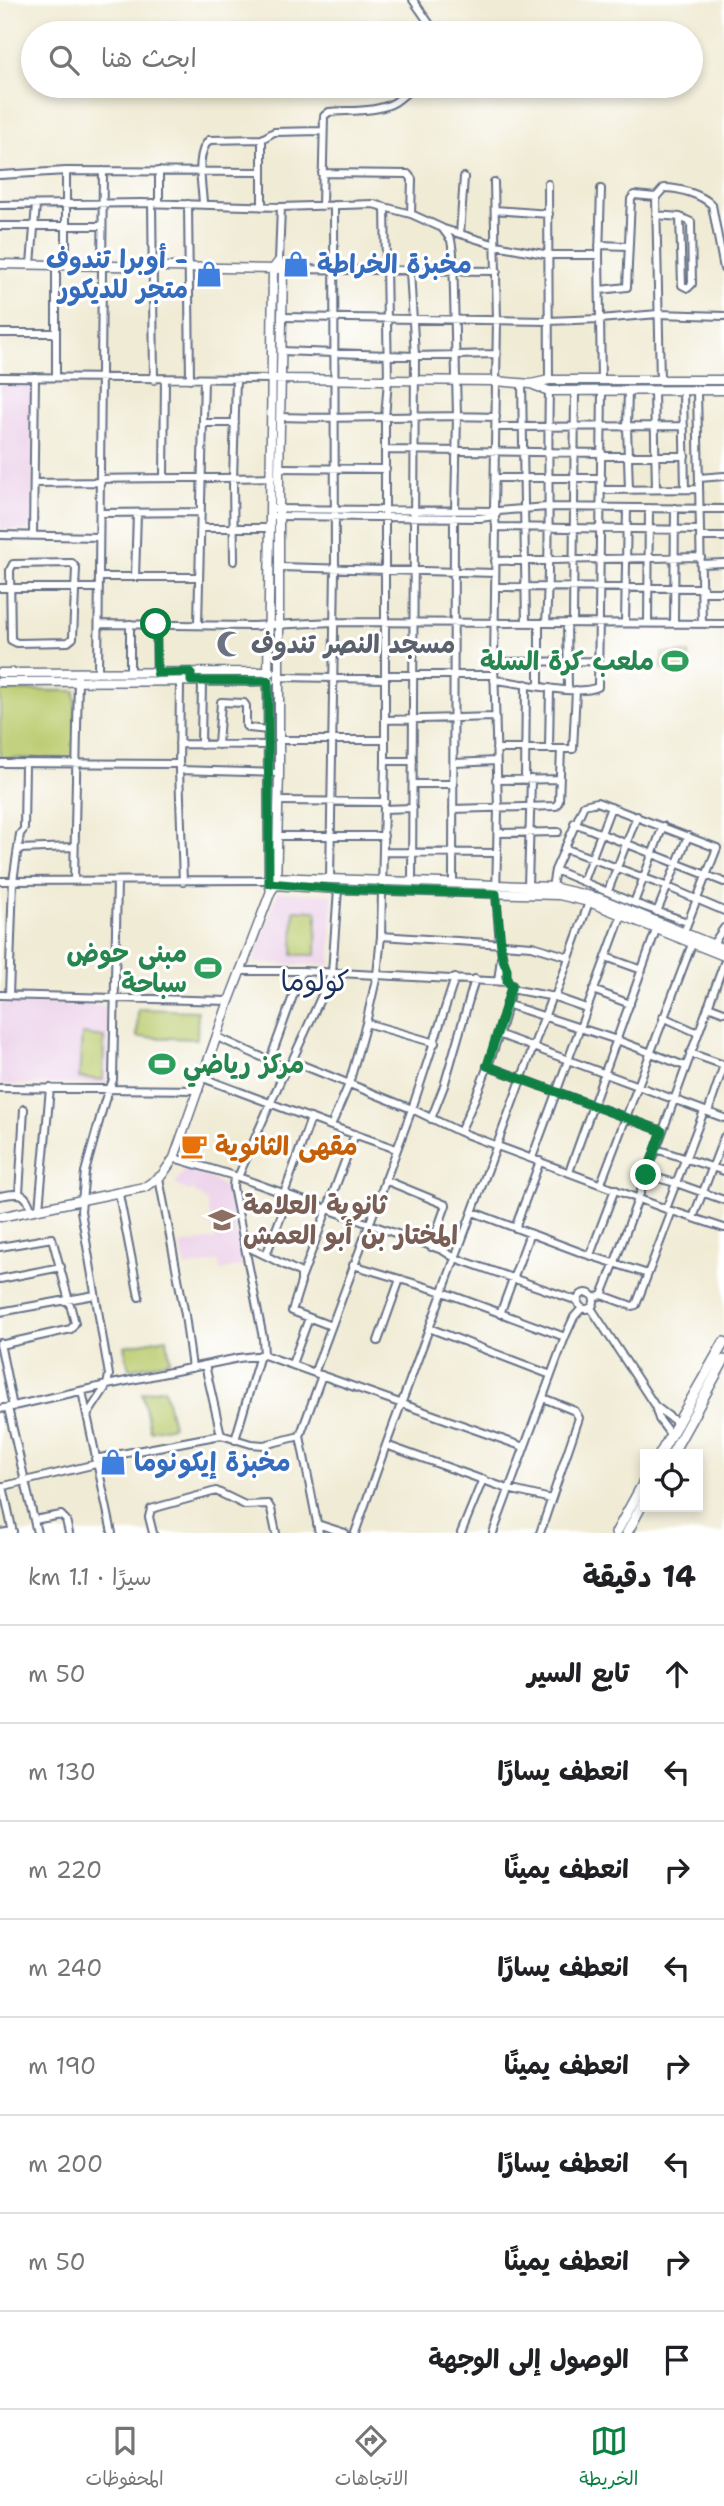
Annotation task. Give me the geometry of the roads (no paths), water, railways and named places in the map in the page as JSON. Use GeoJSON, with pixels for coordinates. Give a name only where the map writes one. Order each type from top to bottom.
{"type":"FeatureCollection","features":[{"type":"Feature","properties":{"kind":"main road"},"geometry":{"type":"LineString","coordinates":[[663,1449],[724,1342]]}},
{"type":"Feature","properties":{"kind":"main road"},"geometry":{"type":"LineString","coordinates":[[675,1449],[724,1360]]}},
{"type":"Feature","properties":{"kind":"main road"},"geometry":{"type":"LineString","coordinates":[[615,1533],[640,1489]]}},
{"type":"Feature","properties":{"kind":"main road"},"geometry":{"type":"LineString","coordinates":[[627,1533],[640,1508]]}},
{"type":"Feature","properties":{"kind":"street"},"geometry":{"type":"LineString","coordinates":[[413,0],[428,21]]}},
{"type":"Feature","properties":{"kind":"street"},"geometry":{"type":"LineString","coordinates":[[322,206],[322,131],[326,113],[385,106],[399,98]]}},
{"type":"Feature","properties":{"kind":"street"},"geometry":{"type":"LineString","coordinates":[[203,204],[202,152],[209,140],[262,139],[274,132],[322,131]]}},
{"type":"Feature","properties":{"kind":"street"},"geometry":{"type":"LineString","coordinates":[[262,139],[262,206]]}},
{"type":"Feature","properties":{"kind":"street"},"geometry":{"type":"LineString","coordinates":[[0,175],[66,171],[261,172]]}},
{"type":"Feature","properties":{"kind":"street"},"geometry":{"type":"LineString","coordinates":[[66,171],[66,265]]}},
{"type":"Feature","properties":{"kind":"street"},"geometry":{"type":"LineString","coordinates":[[98,673],[103,171]]}},
{"type":"Feature","properties":{"kind":"street"},"geometry":{"type":"LineString","coordinates":[[154,380],[152,266],[159,171]]}},
{"type":"Feature","properties":{"kind":"street"},"geometry":{"type":"LineString","coordinates":[[322,173],[408,174],[412,179],[411,214]]}},
{"type":"Feature","properties":{"kind":"street"},"geometry":{"type":"LineString","coordinates":[[460,234],[464,177]]}},
{"type":"Feature","properties":{"kind":"street"},"geometry":{"type":"LineString","coordinates":[[460,1132],[498,1034],[509,985],[500,943],[496,890],[498,809],[494,662],[497,271],[494,182]]}},
{"type":"Feature","properties":{"kind":"street"},"geometry":{"type":"LineString","coordinates":[[548,184],[549,380]]}},
{"type":"Feature","properties":{"kind":"street"},"geometry":{"type":"LineString","coordinates":[[660,380],[656,197],[664,188],[700,197],[712,205],[724,269]]}},
{"type":"Feature","properties":{"kind":"street"},"geometry":{"type":"LineString","coordinates":[[0,673],[130,672],[191,677],[332,678],[413,674],[494,677],[550,688],[598,687],[598,587],[602,508],[599,255],[601,189]]}},
{"type":"Feature","properties":{"kind":"street"},"geometry":{"type":"LineString","coordinates":[[600,290],[627,287],[631,199],[634,195],[656,197]]}},
{"type":"Feature","properties":{"kind":"street"},"geometry":{"type":"LineString","coordinates":[[0,205],[156,203],[281,207],[373,204],[411,214],[442,228],[496,245],[549,255],[599,255]]}},
{"type":"Feature","properties":{"kind":"street"},"geometry":{"type":"LineString","coordinates":[[188,204],[190,379]]}},
{"type":"Feature","properties":{"kind":"street"},"geometry":{"type":"LineString","coordinates":[[31,264],[36,205]]}},
{"type":"Feature","properties":{"kind":"street"},"geometry":{"type":"LineString","coordinates":[[330,880],[335,570],[334,205]]}},
{"type":"Feature","properties":{"kind":"street"},"geometry":{"type":"LineString","coordinates":[[0,1217],[119,1194],[145,1187],[159,1178],[174,1158],[271,883],[278,836],[279,801],[279,740],[269,624],[271,528],[279,468],[276,446],[281,207]]}},
{"type":"Feature","properties":{"kind":"street"},"geometry":{"type":"LineString","coordinates":[[331,1126],[349,1084],[366,1023],[377,975],[381,936],[385,761],[385,418],[388,380],[386,207]]}},
{"type":"Feature","properties":{"kind":"street"},"geometry":{"type":"LineString","coordinates":[[495,210],[549,214]]}},
{"type":"Feature","properties":{"kind":"street"},"geometry":{"type":"LineString","coordinates":[[656,215],[680,217],[689,220],[692,284],[688,288],[682,285],[680,217]]}},
{"type":"Feature","properties":{"kind":"street"},"geometry":{"type":"LineString","coordinates":[[0,226],[102,226]]}},
{"type":"Feature","properties":{"kind":"street"},"geometry":{"type":"LineString","coordinates":[[442,228],[451,240],[453,253],[457,416],[453,884]]}},
{"type":"Feature","properties":{"kind":"street"},"geometry":{"type":"LineString","coordinates":[[599,246],[628,246]]}},
{"type":"Feature","properties":{"kind":"street"},"geometry":{"type":"LineString","coordinates":[[0,264],[497,271]]}},
{"type":"Feature","properties":{"kind":"street"},"geometry":{"type":"LineString","coordinates":[[56,265],[57,377]]}},
{"type":"Feature","properties":{"kind":"street"},"geometry":{"type":"LineString","coordinates":[[271,883],[268,730],[279,623],[279,567],[272,477],[280,417],[277,379],[281,351],[278,266]]}},
{"type":"Feature","properties":{"kind":"street"},"geometry":{"type":"LineString","coordinates":[[410,271],[415,356],[412,882]]}},
{"type":"Feature","properties":{"kind":"street"},"geometry":{"type":"LineString","coordinates":[[281,317],[548,321],[658,314],[724,316]]}},
{"type":"Feature","properties":{"kind":"street"},"geometry":{"type":"LineString","coordinates":[[0,333],[56,333]]}},
{"type":"Feature","properties":{"kind":"street"},"geometry":{"type":"LineString","coordinates":[[281,351],[334,355],[497,354]]}},
{"type":"Feature","properties":{"kind":"street"},"geometry":{"type":"LineString","coordinates":[[0,377],[526,383],[549,380],[628,391],[724,390]]}},
{"type":"Feature","properties":{"kind":"street"},"geometry":{"type":"LineString","coordinates":[[33,535],[35,377]]}},
{"type":"Feature","properties":{"kind":"street"},"geometry":{"type":"LineString","coordinates":[[164,379],[164,476]]}},
{"type":"Feature","properties":{"kind":"street"},"geometry":{"type":"LineString","coordinates":[[198,624],[204,379]]}},
{"type":"Feature","properties":{"kind":"street"},"geometry":{"type":"LineString","coordinates":[[234,561],[236,379]]}},
{"type":"Feature","properties":{"kind":"street"},"geometry":{"type":"LineString","coordinates":[[526,383],[549,391],[575,391],[660,380],[724,380]]}},
{"type":"Feature","properties":{"kind":"street"},"geometry":{"type":"LineString","coordinates":[[526,383],[522,508],[526,623]]}},
{"type":"Feature","properties":{"kind":"street"},"geometry":{"type":"LineString","coordinates":[[539,686],[549,559],[549,391]]}},
{"type":"Feature","properties":{"kind":"street"},"geometry":{"type":"LineString","coordinates":[[496,749],[574,747],[568,662],[574,589],[575,391]]}},
{"type":"Feature","properties":{"kind":"street"},"geometry":{"type":"LineString","coordinates":[[628,391],[629,490]]}},
{"type":"Feature","properties":{"kind":"street"},"geometry":{"type":"LineString","coordinates":[[654,391],[656,489]]}},
{"type":"Feature","properties":{"kind":"street"},"geometry":{"type":"LineString","coordinates":[[683,391],[685,489]]}},
{"type":"Feature","properties":{"kind":"street"},"geometry":{"type":"LineString","coordinates":[[697,391],[702,624]]}},
{"type":"Feature","properties":{"kind":"street"},"geometry":{"type":"LineString","coordinates":[[280,417],[334,420],[496,417]]}},
{"type":"Feature","properties":{"kind":"street"},"geometry":{"type":"LineString","coordinates":[[203,422],[235,423]]}},
{"type":"Feature","properties":{"kind":"street"},"geometry":{"type":"LineString","coordinates":[[497,427],[684,426]]}},
{"type":"Feature","properties":{"kind":"street"},"geometry":{"type":"LineString","coordinates":[[386,450],[685,456]]}},
{"type":"Feature","properties":{"kind":"street"},"geometry":{"type":"LineString","coordinates":[[279,468],[386,469]]}},
{"type":"Feature","properties":{"kind":"street"},"geometry":{"type":"LineString","coordinates":[[34,483],[164,476],[233,479],[272,477]]}},
{"type":"Feature","properties":{"kind":"street"},"geometry":{"type":"LineString","coordinates":[[699,478],[724,476]]}},
{"type":"Feature","properties":{"kind":"street"},"geometry":{"type":"LineString","coordinates":[[495,478],[602,478]]}},
{"type":"Feature","properties":{"kind":"street"},"geometry":{"type":"LineString","coordinates":[[602,490],[699,489]]}},
{"type":"Feature","properties":{"kind":"street"},"geometry":{"type":"LineString","coordinates":[[275,513],[455,513],[547,507],[724,509]]}},
{"type":"Feature","properties":{"kind":"street"},"geometry":{"type":"LineString","coordinates":[[625,623],[627,508]]}},
{"type":"Feature","properties":{"kind":"street"},"geometry":{"type":"LineString","coordinates":[[648,623],[649,508]]}},
{"type":"Feature","properties":{"kind":"street"},"geometry":{"type":"LineString","coordinates":[[674,508],[674,624]]}},
{"type":"Feature","properties":{"kind":"street"},"geometry":{"type":"LineString","coordinates":[[101,513],[201,512]]}},
{"type":"Feature","properties":{"kind":"street"},"geometry":{"type":"LineString","coordinates":[[135,577],[137,513]]}},
{"type":"Feature","properties":{"kind":"street"},"geometry":{"type":"LineString","coordinates":[[496,527],[674,529],[724,537]]}},
{"type":"Feature","properties":{"kind":"street"},"geometry":{"type":"LineString","coordinates":[[201,528],[271,528]]}},
{"type":"Feature","properties":{"kind":"street"},"geometry":{"type":"LineString","coordinates":[[0,535],[99,537]]}},
{"type":"Feature","properties":{"kind":"street"},"geometry":{"type":"LineString","coordinates":[[495,561],[674,557],[724,564]]}},
{"type":"Feature","properties":{"kind":"street"},"geometry":{"type":"LineString","coordinates":[[72,563],[76,568],[75,589],[74,636],[71,640],[18,643],[11,640],[10,570],[13,564],[72,563]]}},
{"type":"Feature","properties":{"kind":"street"},"geometry":{"type":"LineString","coordinates":[[279,567],[495,573]]}},
{"type":"Feature","properties":{"kind":"street"},"geometry":{"type":"LineString","coordinates":[[99,577],[199,577]]}},
{"type":"Feature","properties":{"kind":"street"},"geometry":{"type":"LineString","coordinates":[[495,587],[675,588],[724,593]]}},
{"type":"Feature","properties":{"kind":"street"},"geometry":{"type":"LineString","coordinates":[[0,588],[98,588]]}},
{"type":"Feature","properties":{"kind":"street"},"geometry":{"type":"LineString","coordinates":[[99,624],[724,624]]}},
{"type":"Feature","properties":{"kind":"street"},"geometry":{"type":"LineString","coordinates":[[130,624],[130,672]]}},
{"type":"Feature","properties":{"kind":"street"},"geometry":{"type":"LineString","coordinates":[[156,624],[157,673]]}},
{"type":"Feature","properties":{"kind":"street"},"geometry":{"type":"LineString","coordinates":[[494,662],[598,661]]}},
{"type":"Feature","properties":{"kind":"street"},"geometry":{"type":"LineString","coordinates":[[74,880],[78,672]]}},
{"type":"Feature","properties":{"kind":"street"},"geometry":{"type":"LineString","coordinates":[[0,682],[180,681],[191,677],[202,681],[275,677]]}},
{"type":"Feature","properties":{"kind":"street"},"geometry":{"type":"LineString","coordinates":[[180,681],[179,767],[183,882]]}},
{"type":"Feature","properties":{"kind":"street"},"geometry":{"type":"LineString","coordinates":[[201,745],[202,681]]}},
{"type":"Feature","properties":{"kind":"street"},"geometry":{"type":"LineString","coordinates":[[526,684],[524,750],[531,808],[528,886]]}},
{"type":"Feature","properties":{"kind":"street"},"geometry":{"type":"LineString","coordinates":[[549,749],[550,688]]}},
{"type":"Feature","properties":{"kind":"street"},"geometry":{"type":"LineString","coordinates":[[218,745],[221,702],[244,703],[246,726],[268,730]]}},
{"type":"Feature","properties":{"kind":"street"},"geometry":{"type":"LineString","coordinates":[[385,720],[494,717]]}},
{"type":"Feature","properties":{"kind":"street"},"geometry":{"type":"LineString","coordinates":[[279,740],[385,740]]}},
{"type":"Feature","properties":{"kind":"street"},"geometry":{"type":"LineString","coordinates":[[179,744],[269,745]]}},
{"type":"Feature","properties":{"kind":"street"},"geometry":{"type":"LineString","coordinates":[[453,809],[556,806],[559,801],[561,749]]}},
{"type":"Feature","properties":{"kind":"street"},"geometry":{"type":"LineString","coordinates":[[385,761],[413,761]]}},
{"type":"Feature","properties":{"kind":"street"},"geometry":{"type":"LineString","coordinates":[[455,763],[496,761]]}},
{"type":"Feature","properties":{"kind":"street"},"geometry":{"type":"LineString","coordinates":[[0,763],[279,772]]}},
{"type":"Feature","properties":{"kind":"street"},"geometry":{"type":"LineString","coordinates":[[9,995],[13,881],[20,834],[24,829],[25,764]]}},
{"type":"Feature","properties":{"kind":"street"},"geometry":{"type":"LineString","coordinates":[[496,780],[560,779]]}},
{"type":"Feature","properties":{"kind":"street"},"geometry":{"type":"LineString","coordinates":[[413,784],[454,784]]}},
{"type":"Feature","properties":{"kind":"street"},"geometry":{"type":"LineString","coordinates":[[279,801],[413,808]]}},
{"type":"Feature","properties":{"kind":"street"},"geometry":{"type":"LineString","coordinates":[[552,887],[555,870],[574,823],[587,803],[597,802],[717,848]]}},
{"type":"Feature","properties":{"kind":"street"},"geometry":{"type":"LineString","coordinates":[[583,881],[611,807]]}},
{"type":"Feature","properties":{"kind":"street"},"geometry":{"type":"LineString","coordinates":[[608,891],[637,816]]}},
{"type":"Feature","properties":{"kind":"street"},"geometry":{"type":"LineString","coordinates":[[574,823],[724,881]]}},
{"type":"Feature","properties":{"kind":"street"},"geometry":{"type":"LineString","coordinates":[[634,903],[663,826]]}},
{"type":"Feature","properties":{"kind":"street"},"geometry":{"type":"LineString","coordinates":[[498,833],[558,832]]}},
{"type":"Feature","properties":{"kind":"street"},"geometry":{"type":"LineString","coordinates":[[278,836],[384,836]]}},
{"type":"Feature","properties":{"kind":"street"},"geometry":{"type":"LineString","coordinates":[[657,912],[688,836]]}},
{"type":"Feature","properties":{"kind":"street"},"geometry":{"type":"LineString","coordinates":[[684,932],[717,848],[724,841]]}},
{"type":"Feature","properties":{"kind":"street"},"geometry":{"type":"LineString","coordinates":[[18,849],[74,847]]}},
{"type":"Feature","properties":{"kind":"street"},"geometry":{"type":"LineString","coordinates":[[564,848],[697,898],[724,911]]}},
{"type":"Feature","properties":{"kind":"street"},"geometry":{"type":"LineString","coordinates":[[384,852],[497,853]]}},
{"type":"Feature","properties":{"kind":"street"},"geometry":{"type":"LineString","coordinates":[[555,870],[687,922]]}},
{"type":"Feature","properties":{"kind":"street"},"geometry":{"type":"LineString","coordinates":[[0,881],[271,883],[330,880],[383,886],[559,895],[623,912],[684,932],[724,949]]}},
{"type":"Feature","properties":{"kind":"street"},"geometry":{"type":"LineString","coordinates":[[88,1414],[107,1385],[109,1375],[82,1226],[81,1200],[85,1172],[114,1070],[117,881]]}},
{"type":"Feature","properties":{"kind":"street"},"geometry":{"type":"LineString","coordinates":[[271,883],[338,889],[412,882],[496,890],[528,886],[578,891],[656,930],[724,956]]}},
{"type":"Feature","properties":{"kind":"street"},"geometry":{"type":"LineString","coordinates":[[235,1440],[262,1355],[263,1338],[233,1187],[332,973],[338,889]]}},
{"type":"Feature","properties":{"kind":"street"},"geometry":{"type":"LineString","coordinates":[[355,1533],[589,902]]}},
{"type":"Feature","properties":{"kind":"street"},"geometry":{"type":"LineString","coordinates":[[515,1228],[556,1091],[623,912]]}},
{"type":"Feature","properties":{"kind":"street"},"geometry":{"type":"LineString","coordinates":[[713,944],[724,928]]}},
{"type":"Feature","properties":{"kind":"street"},"geometry":{"type":"LineString","coordinates":[[569,1172],[656,930]]}},
{"type":"Feature","properties":{"kind":"street"},"geometry":{"type":"LineString","coordinates":[[381,936],[533,946],[569,957]]}},
{"type":"Feature","properties":{"kind":"street"},"geometry":{"type":"LineString","coordinates":[[601,1183],[692,944]]}},
{"type":"Feature","properties":{"kind":"street"},"geometry":{"type":"LineString","coordinates":[[498,981],[502,957]]}},
{"type":"Feature","properties":{"kind":"street"},"geometry":{"type":"LineString","coordinates":[[606,957],[642,970]]}},
{"type":"Feature","properties":{"kind":"street"},"geometry":{"type":"LineString","coordinates":[[591,1308],[615,1262],[724,963]]}},
{"type":"Feature","properties":{"kind":"street"},"geometry":{"type":"LineString","coordinates":[[240,971],[302,971],[498,981],[586,1008]]}},
{"type":"Feature","properties":{"kind":"street"},"geometry":{"type":"LineString","coordinates":[[270,1060],[302,971]]}},
{"type":"Feature","properties":{"kind":"street"},"geometry":{"type":"LineString","coordinates":[[315,1371],[412,1109],[455,978]]}},
{"type":"Feature","properties":{"kind":"street"},"geometry":{"type":"LineString","coordinates":[[431,1119],[444,1086],[475,979]]}},
{"type":"Feature","properties":{"kind":"street"},"geometry":{"type":"LineString","coordinates":[[593,990],[630,1004]]}},
{"type":"Feature","properties":{"kind":"street"},"geometry":{"type":"LineString","coordinates":[[0,995],[229,1001]]}},
{"type":"Feature","properties":{"kind":"street"},"geometry":{"type":"LineString","coordinates":[[506,1004],[617,1040],[685,1066]]}},
{"type":"Feature","properties":{"kind":"street"},"geometry":{"type":"LineString","coordinates":[[708,1006],[724,1013]]}},
{"type":"Feature","properties":{"kind":"street"},"geometry":{"type":"LineString","coordinates":[[663,1017],[698,1033]]}},
{"type":"Feature","properties":{"kind":"street"},"geometry":{"type":"LineString","coordinates":[[366,1023],[435,1043]]}},
{"type":"Feature","properties":{"kind":"street"},"geometry":{"type":"LineString","coordinates":[[498,1034],[724,1118]]}},
{"type":"Feature","properties":{"kind":"street"},"geometry":{"type":"LineString","coordinates":[[217,1037],[286,1068]]}},
{"type":"Feature","properties":{"kind":"street"},"geometry":{"type":"LineString","coordinates":[[578,1301],[587,1293],[634,1306],[637,1303],[686,1157],[724,1065],[690,1053]]}},
{"type":"Feature","properties":{"kind":"street"},"geometry":{"type":"LineString","coordinates":[[292,1061],[412,1109],[460,1132],[724,1228]]}},
{"type":"Feature","properties":{"kind":"street"},"geometry":{"type":"LineString","coordinates":[[487,1066],[662,1131]]}},
{"type":"Feature","properties":{"kind":"street"},"geometry":{"type":"LineString","coordinates":[[203,1078],[396,1149]]}},
{"type":"Feature","properties":{"kind":"street"},"geometry":{"type":"LineString","coordinates":[[0,1088],[199,1090]]}},
{"type":"Feature","properties":{"kind":"street"},"geometry":{"type":"LineString","coordinates":[[35,1210],[50,1088]]}},
{"type":"Feature","properties":{"kind":"street"},"geometry":{"type":"LineString","coordinates":[[19,1194],[24,1109]]}},
{"type":"Feature","properties":{"kind":"street"},"geometry":{"type":"LineString","coordinates":[[266,1255],[311,1118]]}},
{"type":"Feature","properties":{"kind":"street"},"geometry":{"type":"LineString","coordinates":[[331,1326],[295,1313],[291,1308],[355,1134]]}},
{"type":"Feature","properties":{"kind":"street"},"geometry":{"type":"LineString","coordinates":[[693,1218],[724,1137]]}},
{"type":"Feature","properties":{"kind":"street"},"geometry":{"type":"LineString","coordinates":[[656,1149],[724,1171]]}},
{"type":"Feature","properties":{"kind":"street"},"geometry":{"type":"LineString","coordinates":[[174,1158],[236,1177],[578,1301],[582,1308]]}},
{"type":"Feature","properties":{"kind":"street"},"geometry":{"type":"LineString","coordinates":[[646,1175],[677,1182],[724,1200]]}},
{"type":"Feature","properties":{"kind":"street"},"geometry":{"type":"LineString","coordinates":[[159,1178],[185,1315],[192,1368]]}},
{"type":"Feature","properties":{"kind":"street"},"geometry":{"type":"LineString","coordinates":[[385,1180],[446,1205],[431,1247]]}},
{"type":"Feature","properties":{"kind":"street"},"geometry":{"type":"LineString","coordinates":[[590,1255],[615,1189]]}},
{"type":"Feature","properties":{"kind":"street"},"geometry":{"type":"LineString","coordinates":[[0,1196],[19,1194],[28,1198],[35,1210]]}},
{"type":"Feature","properties":{"kind":"street"},"geometry":{"type":"LineString","coordinates":[[119,1194],[139,1297]]}},
{"type":"Feature","properties":{"kind":"street"},"geometry":{"type":"LineString","coordinates":[[473,1212],[648,1274]]}},
{"type":"Feature","properties":{"kind":"street"},"geometry":{"type":"LineString","coordinates":[[500,1314],[530,1233]]}},
{"type":"Feature","properties":{"kind":"street"},"geometry":{"type":"LineString","coordinates":[[0,1247],[52,1238],[74,1327],[0,1344],[3,1372],[37,1533]]}},
{"type":"Feature","properties":{"kind":"street"},"geometry":{"type":"LineString","coordinates":[[244,1245],[298,1270],[302,1277]]}},
{"type":"Feature","properties":{"kind":"street"},"geometry":{"type":"LineString","coordinates":[[353,1265],[443,1292],[565,1337]]}},
{"type":"Feature","properties":{"kind":"street"},"geometry":{"type":"LineString","coordinates":[[0,1279],[61,1267]]}},
{"type":"Feature","properties":{"kind":"street"},"geometry":{"type":"LineString","coordinates":[[378,1341],[400,1279]]}},
{"type":"Feature","properties":{"kind":"street"},"geometry":{"type":"LineString","coordinates":[[0,1312],[95,1295]]}},
{"type":"Feature","properties":{"kind":"street"},"geometry":{"type":"LineString","coordinates":[[494,1533],[565,1337],[574,1317],[582,1308],[591,1308]]}},
{"type":"Feature","properties":{"kind":"street"},"geometry":{"type":"LineString","coordinates":[[591,1308],[655,1406],[659,1419],[678,1444]]}},
{"type":"Feature","properties":{"kind":"street"},"geometry":{"type":"LineString","coordinates":[[292,1364],[309,1318]]}},
{"type":"Feature","properties":{"kind":"street"},"geometry":{"type":"LineString","coordinates":[[429,1328],[551,1375]]}},
{"type":"Feature","properties":{"kind":"street"},"geometry":{"type":"LineString","coordinates":[[0,1409],[262,1355],[315,1371],[524,1447]]}},
{"type":"Feature","properties":{"kind":"street"},"geometry":{"type":"LineString","coordinates":[[205,1365],[221,1435]]}},
{"type":"Feature","properties":{"kind":"street"},"geometry":{"type":"LineString","coordinates":[[319,1533],[300,1436],[323,1375]]}},
{"type":"Feature","properties":{"kind":"street"},"geometry":{"type":"LineString","coordinates":[[82,1391],[112,1533]]}},
{"type":"Feature","properties":{"kind":"street"},"geometry":{"type":"LineString","coordinates":[[540,1533],[579,1418],[573,1410],[543,1398]]}},
{"type":"Feature","properties":{"kind":"street"},"geometry":{"type":"LineString","coordinates":[[655,1406],[686,1430]]}},
{"type":"Feature","properties":{"kind":"street"},"geometry":{"type":"LineString","coordinates":[[0,1533],[13,1532],[1,1487],[96,1462],[221,1435],[264,1445],[300,1436]]}},
{"type":"Feature","properties":{"kind":"street"},"geometry":{"type":"LineString","coordinates":[[386,1445],[508,1489],[551,1499]]}},
{"type":"Feature","properties":{"kind":"street"},"geometry":{"type":"LineString","coordinates":[[461,1533],[483,1479]]}},
{"type":"Feature","properties":{"kind":"street"},"geometry":{"type":"LineString","coordinates":[[153,1533],[149,1517],[151,1509],[216,1491],[245,1505],[268,1504],[275,1533]]}},
{"type":"Feature","properties":{"kind":"street"},"geometry":{"type":"LineString","coordinates":[[34,1520],[61,1515],[69,1533]]}},
{"type":"Feature","properties":{"kind":"street"},"geometry":{"type":"LineString","coordinates":[[317,1524],[345,1533]]}},
{"type":"Feature","properties":{"kind":"place","name":"مخبزة الخراطة"},"geometry":{"type":"Point","coordinates":[296,264]}},
{"type":"Feature","properties":{"kind":"place","name":"أوبرا تندوف - متجر للديكور"},"geometry":{"type":"Point","coordinates":[209,274]}},
{"type":"Feature","properties":{"kind":"place","name":"مسجد النصر تندوف"},"geometry":{"type":"Point","coordinates":[230,644]}},
{"type":"Feature","properties":{"kind":"place","name":"ملعب كرة السلة"},"geometry":{"type":"Point","coordinates":[675,661]}},
{"type":"Feature","properties":{"kind":"place","name":"مبنى حوض سباحة"},"geometry":{"type":"Point","coordinates":[208,968]}},
{"type":"Feature","properties":{"kind":"place","name":"مركز رياضي"},"geometry":{"type":"Point","coordinates":[162,1064]}},
{"type":"Feature","properties":{"kind":"place","name":"مقهى الثانوية"},"geometry":{"type":"Point","coordinates":[194,1146]}},
{"type":"Feature","properties":{"kind":"place","name":"ثانوية العلامة المختار بن أبو العمش"},"geometry":{"type":"Point","coordinates":[222,1220]}},
{"type":"Feature","properties":{"kind":"place","name":"مخبزة إيكونوما"},"geometry":{"type":"Point","coordinates":[113,1462]}},
{"type":"Feature","properties":{"kind":"district","name":"كولوما"},"geometry":{"type":"Point","coordinates":[315,981]}}]}
